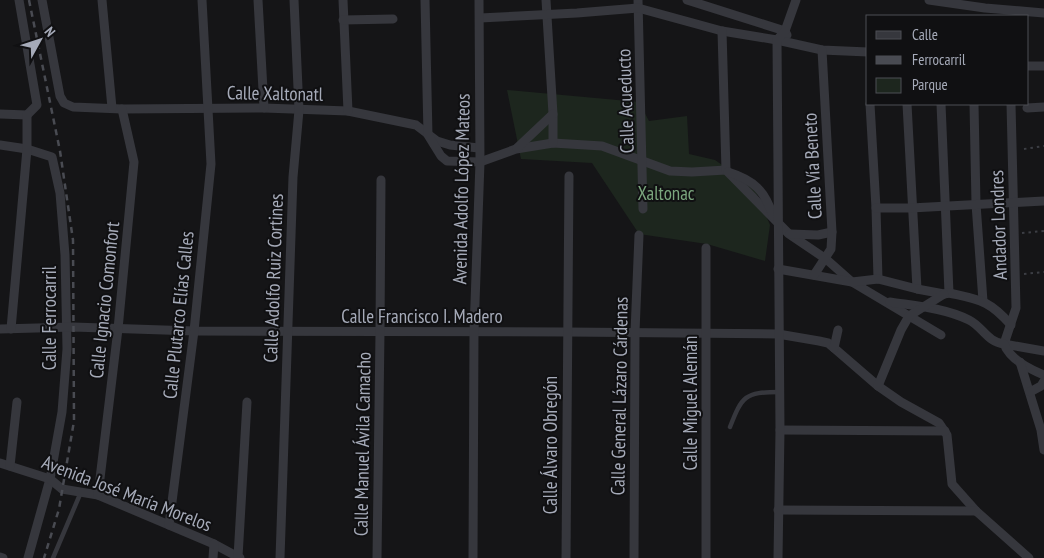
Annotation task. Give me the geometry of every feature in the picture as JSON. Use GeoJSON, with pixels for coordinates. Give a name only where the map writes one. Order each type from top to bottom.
{"type":"FeatureCollection","features":[{"type":"Feature","properties":{"kind":"street"},"geometry":{"type":"LineString","coordinates":[[12,329],[27,149],[27,115],[37,105],[19,0]]}},
{"type":"Feature","properties":{"kind":"street","name":"Calle Xaltonatl"},"geometry":{"type":"LineString","coordinates":[[42,0],[60,96],[64,103],[73,107],[122,109],[264,108],[348,111],[416,125],[437,141],[450,145],[479,148]]}},
{"type":"Feature","properties":{"kind":"street"},"geometry":{"type":"LineString","coordinates":[[102,0],[112,108]]}},
{"type":"Feature","properties":{"kind":"street","name":"Calle Plutarco Elías Calles"},"geometry":{"type":"LineString","coordinates":[[169,525],[194,331],[211,164],[202,0]]}},
{"type":"Feature","properties":{"kind":"street"},"geometry":{"type":"LineString","coordinates":[[258,0],[264,108]]}},
{"type":"Feature","properties":{"kind":"street","name":"Calle Adolfo Ruiz Cortines"},"geometry":{"type":"LineString","coordinates":[[280,558],[292,177],[300,110],[294,0]]}},
{"type":"Feature","properties":{"kind":"street"},"geometry":{"type":"LineString","coordinates":[[343,0],[348,111]]}},
{"type":"Feature","properties":{"kind":"street"},"geometry":{"type":"LineString","coordinates":[[424,0],[428,135],[441,156],[448,161],[480,162],[516,148],[553,143],[602,146],[643,162],[644,209]]}},
{"type":"Feature","properties":{"kind":"street","name":"Avenida Adolfo López Mateos"},"geometry":{"type":"LineString","coordinates":[[473,558],[474,331],[480,162],[479,0]]}},
{"type":"Feature","properties":{"kind":"street"},"geometry":{"type":"LineString","coordinates":[[546,0],[553,143]]}},
{"type":"Feature","properties":{"kind":"street"},"geometry":{"type":"LineString","coordinates":[[687,0],[784,31],[793,43]]}},
{"type":"Feature","properties":{"kind":"street"},"geometry":{"type":"LineString","coordinates":[[778,558],[780,430],[776,221],[777,40],[784,31],[796,0]]}},
{"type":"Feature","properties":{"kind":"street"},"geometry":{"type":"LineString","coordinates":[[930,0],[985,4],[1044,13]]}},
{"type":"Feature","properties":{"kind":"street"},"geometry":{"type":"LineString","coordinates":[[480,18],[547,15],[638,4],[722,31],[822,50],[866,52]]}},
{"type":"Feature","properties":{"kind":"street","name":"Calle Acueducto"},"geometry":{"type":"LineString","coordinates":[[638,4],[643,162],[670,171],[727,171]]}},
{"type":"Feature","properties":{"kind":"street"},"geometry":{"type":"LineString","coordinates":[[343,20],[393,19]]}},
{"type":"Feature","properties":{"kind":"street"},"geometry":{"type":"LineString","coordinates":[[722,31],[727,171],[789,234],[826,259],[852,282],[941,335]]}},
{"type":"Feature","properties":{"kind":"street","name":"Calle Vía Beneto"},"geometry":{"type":"LineString","coordinates":[[814,275],[831,249],[832,232],[822,50]]}},
{"type":"Feature","properties":{"kind":"street"},"geometry":{"type":"LineString","coordinates":[[1029,66],[1044,66]]}},
{"type":"Feature","properties":{"kind":"street"},"geometry":{"type":"LineString","coordinates":[[870,105],[878,279]]}},
{"type":"Feature","properties":{"kind":"street"},"geometry":{"type":"LineString","coordinates":[[907,105],[911,208],[917,289]]}},
{"type":"Feature","properties":{"kind":"street"},"geometry":{"type":"LineString","coordinates":[[941,105],[947,293]]}},
{"type":"Feature","properties":{"kind":"street"},"geometry":{"type":"LineString","coordinates":[[974,105],[976,204],[983,301]]}},
{"type":"Feature","properties":{"kind":"street","name":"Andador Londres"},"geometry":{"type":"LineString","coordinates":[[1004,344],[1016,308],[1011,105]]}},
{"type":"Feature","properties":{"kind":"street"},"geometry":{"type":"LineString","coordinates":[[1027,108],[1044,107]]}},
{"type":"Feature","properties":{"kind":"street","name":"Calle Ignacio Comonfort"},"geometry":{"type":"LineString","coordinates":[[98,495],[118,329],[134,162],[122,109]]}},
{"type":"Feature","properties":{"kind":"street"},"geometry":{"type":"LineString","coordinates":[[0,114],[27,115]]}},
{"type":"Feature","properties":{"kind":"street"},"geometry":{"type":"LineString","coordinates":[[516,148],[553,114]]}},
{"type":"Feature","properties":{"kind":"street"},"geometry":{"type":"LineString","coordinates":[[0,145],[27,149]]}},
{"type":"Feature","properties":{"kind":"street","name":"Calle Ferrocarril"},"geometry":{"type":"LineString","coordinates":[[27,149],[52,157],[61,202],[65,255],[67,349],[62,412],[50,479],[28,558]]}},
{"type":"Feature","properties":{"kind":"street","name":"Calle Álvaro Obregón"},"geometry":{"type":"LineString","coordinates":[[566,558],[569,176]]}},
{"type":"Feature","properties":{"kind":"street","name":"Calle Manuel Ávila Camacho"},"geometry":{"type":"LineString","coordinates":[[377,558],[381,180]]}},
{"type":"Feature","properties":{"kind":"street"},"geometry":{"type":"LineString","coordinates":[[876,208],[1044,201]]}},
{"type":"Feature","properties":{"kind":"street"},"geometry":{"type":"LineString","coordinates":[[789,234],[818,235],[832,232]]}},
{"type":"Feature","properties":{"kind":"street","name":"Calle General Lázaro Cárdenas"},"geometry":{"type":"LineString","coordinates":[[634,558],[635,332],[639,236]]}},
{"type":"Feature","properties":{"kind":"street","name":"Calle Miguel Alemán"},"geometry":{"type":"LineString","coordinates":[[706,248],[706,558]]}},
{"type":"Feature","properties":{"kind":"street"},"geometry":{"type":"LineString","coordinates":[[778,269],[852,282],[878,279],[917,289],[983,301],[998,311],[1011,325]]}},
{"type":"Feature","properties":{"kind":"street"},"geometry":{"type":"LineString","coordinates":[[878,386],[901,330],[910,316],[947,293]]}},
{"type":"Feature","properties":{"kind":"street"},"geometry":{"type":"LineString","coordinates":[[884,302],[947,312],[971,321],[997,343],[1044,351]]}},
{"type":"Feature","properties":{"kind":"street","name":"Calle Francisco I. Madero"},"geometry":{"type":"LineString","coordinates":[[0,329],[66,327],[288,332],[474,331],[778,334],[820,341],[828,343],[834,348]]}},
{"type":"Feature","properties":{"kind":"street"},"geometry":{"type":"LineString","coordinates":[[838,330],[834,348],[878,386],[901,402],[939,423],[945,430],[952,484],[976,512],[1029,558]]}},
{"type":"Feature","properties":{"kind":"street"},"geometry":{"type":"LineString","coordinates":[[1004,344],[1007,352],[1043,377],[1041,386],[1030,392]]}},
{"type":"Feature","properties":{"kind":"street"},"geometry":{"type":"LineString","coordinates":[[1020,362],[1022,374],[1042,427],[1044,450]]}},
{"type":"Feature","properties":{"kind":"street"},"geometry":{"type":"LineString","coordinates":[[10,466],[18,402]]}},
{"type":"Feature","properties":{"kind":"street"},"geometry":{"type":"LineString","coordinates":[[239,557],[247,402]]}},
{"type":"Feature","properties":{"kind":"street"},"geometry":{"type":"LineString","coordinates":[[780,430],[945,430]]}},
{"type":"Feature","properties":{"kind":"street","name":"Avenida José María Morelos"},"geometry":{"type":"LineString","coordinates":[[0,463],[50,479],[62,489],[98,495],[214,544],[239,557]]}},
{"type":"Feature","properties":{"kind":"street"},"geometry":{"type":"LineString","coordinates":[[778,510],[976,512]]}},
{"type":"Feature","properties":{"kind":"street"},"geometry":{"type":"LineString","coordinates":[[213,558],[214,544]]}},
{"type":"Feature","properties":{"kind":"lane"},"geometry":{"type":"LineString","coordinates":[[730,427],[738,407],[744,399],[752,394],[779,392]]}},
{"type":"Feature","properties":{"kind":"lane"},"geometry":{"type":"LineString","coordinates":[[54,558],[81,492]]}},
{"type":"Feature","properties":{"kind":"path"},"geometry":{"type":"LineString","coordinates":[[1024,149],[1044,146]]}},
{"type":"Feature","properties":{"kind":"path"},"geometry":{"type":"LineString","coordinates":[[1014,233],[1044,232]]}},
{"type":"Feature","properties":{"kind":"path"},"geometry":{"type":"LineString","coordinates":[[1016,275],[1044,272]]}},
{"type":"Feature","properties":{"kind":"green space","name":"Xaltonac"},"geometry":{"type":"Polygon","coordinates":[[[507,90],[639,102],[649,121],[687,116],[689,154],[715,160],[754,187],[770,225],[765,261],[707,244],[639,234],[592,163],[521,159],[507,90]]]}},
{"type":"Feature","properties":{"kind":"railway"},"geometry":{"type":"LineString","coordinates":[[29,0],[60,151],[73,240],[74,421],[59,509],[44,558]]}}]}
